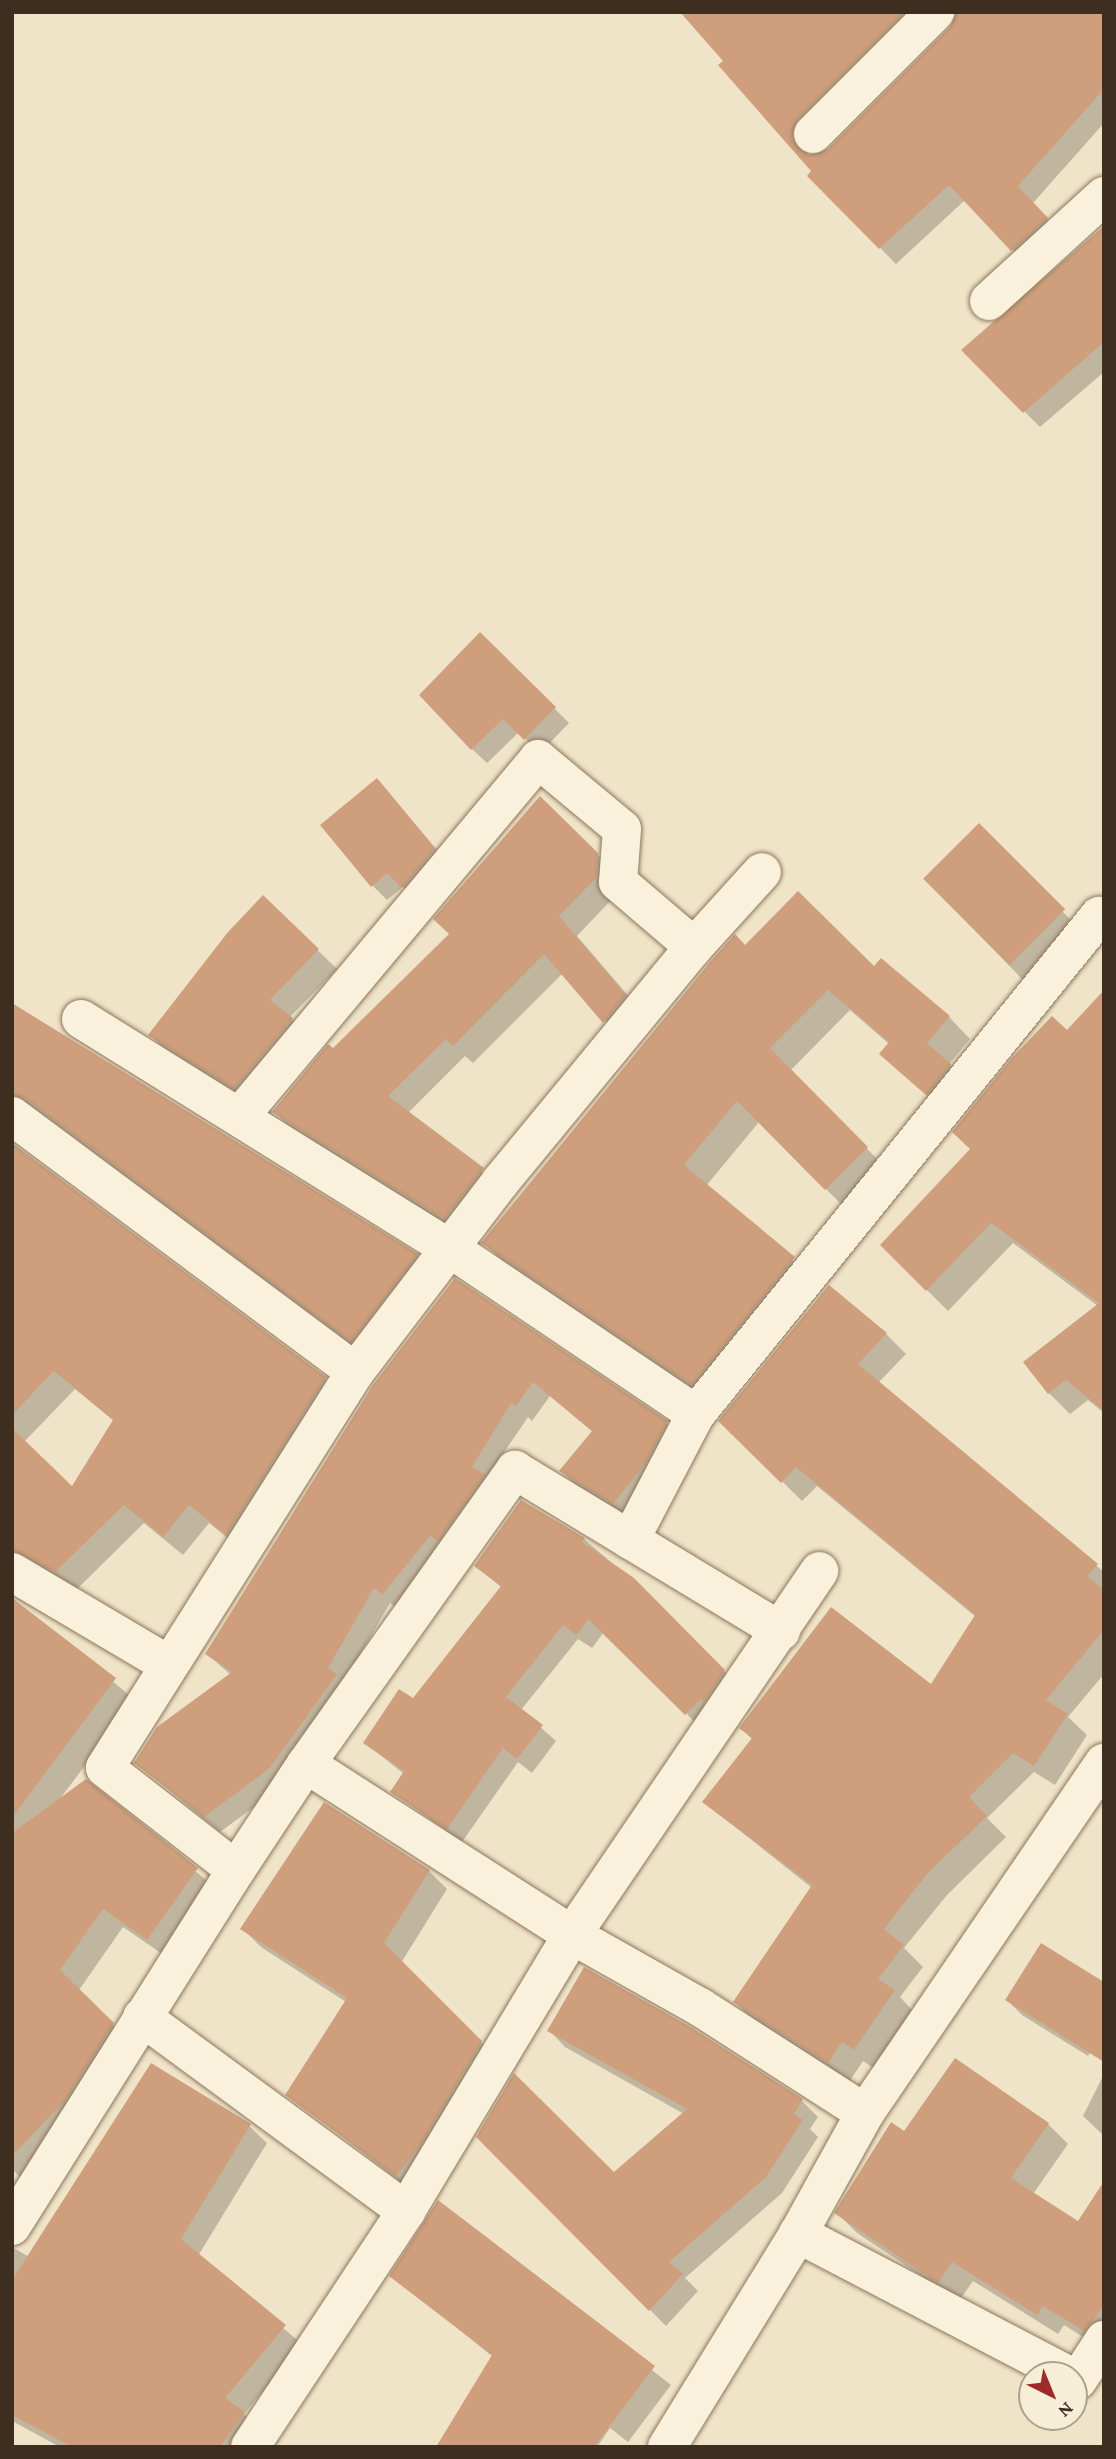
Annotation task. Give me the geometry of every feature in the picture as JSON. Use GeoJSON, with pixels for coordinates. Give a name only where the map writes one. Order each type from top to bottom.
{"type":"FeatureCollection","features":[{"type":"Feature","properties":{"kind":"street"},"geometry":{"type":"LineString","coordinates":[[813,134],[935,12]]}},
{"type":"Feature","properties":{"kind":"street"},"geometry":{"type":"LineString","coordinates":[[989,301],[1104,196]]}},
{"type":"Feature","properties":{"kind":"street"},"geometry":{"type":"LineString","coordinates":[[240,1116],[538,759],[622,829],[618,882],[694,947]]}},
{"type":"Feature","properties":{"kind":"street"},"geometry":{"type":"LineString","coordinates":[[236,1870],[105,1768],[355,1372],[448,1247],[694,947],[762,872]]}},
{"type":"Feature","properties":{"kind":"street"},"geometry":{"type":"LineString","coordinates":[[630,1540],[696,1414],[1099,916]]}},
{"type":"Feature","properties":{"kind":"street"},"geometry":{"type":"LineString","coordinates":[[81,1019],[448,1247],[696,1414]]}},
{"type":"Feature","properties":{"kind":"street"},"geometry":{"type":"LineString","coordinates":[[12,1116],[355,1372]]}},
{"type":"Feature","properties":{"kind":"street"},"geometry":{"type":"LineString","coordinates":[[12,2225],[306,1763],[515,1470],[780,1631]]}},
{"type":"Feature","properties":{"kind":"street"},"geometry":{"type":"LineString","coordinates":[[250,2447],[406,2211],[572,1935],[819,1571]]}},
{"type":"Feature","properties":{"kind":"street"},"geometry":{"type":"LineString","coordinates":[[12,1572],[169,1665]]}},
{"type":"Feature","properties":{"kind":"street"},"geometry":{"type":"LineString","coordinates":[[306,1763],[572,1935],[701,2007],[865,2112]]}},
{"type":"Feature","properties":{"kind":"street"},"geometry":{"type":"LineString","coordinates":[[667,2447],[798,2234],[865,2112],[1104,1763]]}},
{"type":"Feature","properties":{"kind":"street"},"geometry":{"type":"LineString","coordinates":[[142,2017],[406,2211]]}},
{"type":"Feature","properties":{"kind":"street"},"geometry":{"type":"LineString","coordinates":[[798,2234],[1041,2361]]}},
{"type":"Feature","properties":{"kind":"street"},"geometry":{"type":"LineString","coordinates":[[1088,2369],[1104,2340]]}},
{"type":"Feature","properties":{"kind":"building"},"geometry":{"type":"Polygon","coordinates":[[[680,12],[904,12],[797,119],[792,140],[808,155],[828,149],[950,27],[956,12],[1104,12],[1104,89],[1018,186],[1048,218],[1011,251],[949,185],[879,249],[807,176],[811,171],[718,65],[723,61],[680,12]]]}},
{"type":"Feature","properties":{"kind":"building"},"geometry":{"type":"Polygon","coordinates":[[[1104,226],[1104,342],[1023,413],[961,350],[1104,226]]]}},
{"type":"Feature","properties":{"kind":"building"},"geometry":{"type":"Polygon","coordinates":[[[480,632],[556,707],[524,740],[503,719],[471,750],[419,695],[480,632]]]}},
{"type":"Feature","properties":{"kind":"building"},"geometry":{"type":"Polygon","coordinates":[[[377,778],[435,848],[402,888],[387,873],[371,887],[320,825],[377,778]]]}},
{"type":"Feature","properties":{"kind":"building"},"geometry":{"type":"Polygon","coordinates":[[[540,796],[598,853],[596,878],[559,916],[626,995],[603,1023],[544,954],[453,1046],[446,1039],[388,1096],[484,1168],[444,1219],[272,1112],[328,1044],[333,1048],[449,934],[433,919],[540,796]]]}},
{"type":"Feature","properties":{"kind":"building"},"geometry":{"type":"Polygon","coordinates":[[[979,823],[1065,909],[1009,965],[923,879],[979,823]]]}},
{"type":"Feature","properties":{"kind":"building"},"geometry":{"type":"Polygon","coordinates":[[[798,891],[874,966],[881,958],[950,1016],[927,1043],[951,1064],[926,1095],[879,1054],[889,1042],[828,990],[770,1048],[868,1147],[825,1190],[737,1101],[684,1165],[795,1257],[692,1385],[481,1243],[735,934],[745,945],[798,891]]]}},
{"type":"Feature","properties":{"kind":"building"},"geometry":{"type":"Polygon","coordinates":[[[263,895],[319,949],[270,1000],[293,1018],[234,1089],[148,1035],[228,932],[263,895]]]}},
{"type":"Feature","properties":{"kind":"building"},"geometry":{"type":"Polygon","coordinates":[[[1104,990],[1104,1411],[1066,1380],[1048,1394],[1023,1362],[1099,1303],[991,1223],[926,1291],[880,1245],[970,1149],[952,1132],[1011,1059],[1052,1016],[1067,1030],[1104,990]]]}},
{"type":"Feature","properties":{"kind":"building"},"geometry":{"type":"Polygon","coordinates":[[[12,1003],[418,1254],[351,1342],[25,1098],[12,1095],[12,1003]]]}},
{"type":"Feature","properties":{"kind":"building"},"geometry":{"type":"Polygon","coordinates":[[[12,1143],[326,1377],[226,1535],[189,1505],[163,1537],[124,1505],[55,1572],[12,1550],[12,1428],[72,1486],[113,1420],[54,1371],[12,1415],[12,1143]]]}},
{"type":"Feature","properties":{"kind":"building"},"geometry":{"type":"Polygon","coordinates":[[[455,1278],[668,1421],[645,1464],[613,1504],[559,1471],[592,1431],[533,1382],[516,1406],[511,1403],[472,1467],[485,1475],[438,1541],[430,1536],[382,1595],[374,1588],[328,1668],[337,1674],[270,1768],[204,1817],[134,1763],[157,1727],[232,1672],[205,1654],[373,1385],[455,1278]]]}},
{"type":"Feature","properties":{"kind":"building"},"geometry":{"type":"Polygon","coordinates":[[[829,1285],[887,1333],[858,1364],[1098,1564],[1087,1576],[1104,1590],[1104,1630],[1046,1700],[1068,1714],[1034,1766],[1013,1753],[969,1797],[987,1816],[927,1874],[884,1929],[904,1945],[878,1979],[895,1990],[854,2050],[842,2042],[828,2063],[733,2002],[812,1885],[702,1802],[752,1738],[739,1728],[831,1607],[931,1684],[975,1615],[796,1467],[781,1483],[718,1421],[829,1285]]]}},
{"type":"Feature","properties":{"kind":"building"},"geometry":{"type":"Polygon","coordinates":[[[521,1500],[585,1538],[582,1542],[634,1578],[725,1670],[704,1702],[701,1699],[685,1715],[588,1619],[577,1635],[563,1625],[506,1697],[543,1725],[517,1759],[503,1748],[447,1829],[390,1792],[404,1771],[363,1743],[399,1689],[413,1698],[501,1586],[474,1566],[521,1500]]]}},
{"type":"Feature","properties":{"kind":"building"},"geometry":{"type":"Polygon","coordinates":[[[12,1598],[116,1678],[12,1818],[12,1598]]]}},
{"type":"Feature","properties":{"kind":"building"},"geometry":{"type":"Polygon","coordinates":[[[86,1779],[198,1868],[147,1940],[103,1909],[60,1970],[114,2023],[64,2102],[12,2156],[12,1833],[86,1779]]]}},
{"type":"Feature","properties":{"kind":"building"},"geometry":{"type":"Polygon","coordinates":[[[324,1802],[430,1870],[384,1943],[482,2041],[419,2147],[396,2176],[285,2095],[347,1998],[240,1929],[324,1802]]]}},
{"type":"Feature","properties":{"kind":"building"},"geometry":{"type":"Polygon","coordinates":[[[1041,1943],[1104,1982],[1104,2062],[1005,2000],[1041,1943]]]}},
{"type":"Feature","properties":{"kind":"building"},"geometry":{"type":"Polygon","coordinates":[[[584,1967],[689,2026],[803,2099],[794,2114],[803,2120],[766,2177],[669,2262],[683,2274],[649,2311],[476,2137],[514,2073],[614,2172],[687,2109],[547,2031],[584,1967]]]}},
{"type":"Feature","properties":{"kind":"building"},"geometry":{"type":"Polygon","coordinates":[[[955,2058],[1049,2123],[1011,2178],[1078,2221],[1104,2181],[1104,2306],[1084,2331],[1043,2306],[1037,2315],[952,2262],[938,2283],[834,2213],[891,2122],[904,2131],[955,2058]]]}},
{"type":"Feature","properties":{"kind":"building"},"geometry":{"type":"Polygon","coordinates":[[[151,2063],[251,2124],[181,2239],[286,2325],[225,2398],[245,2412],[220,2447],[72,2447],[12,2415],[12,2280],[151,2063]]]}},
{"type":"Feature","properties":{"kind":"building"},"geometry":{"type":"Polygon","coordinates":[[[438,2200],[655,2366],[594,2447],[436,2447],[492,2355],[389,2276],[438,2200]]]}}]}
